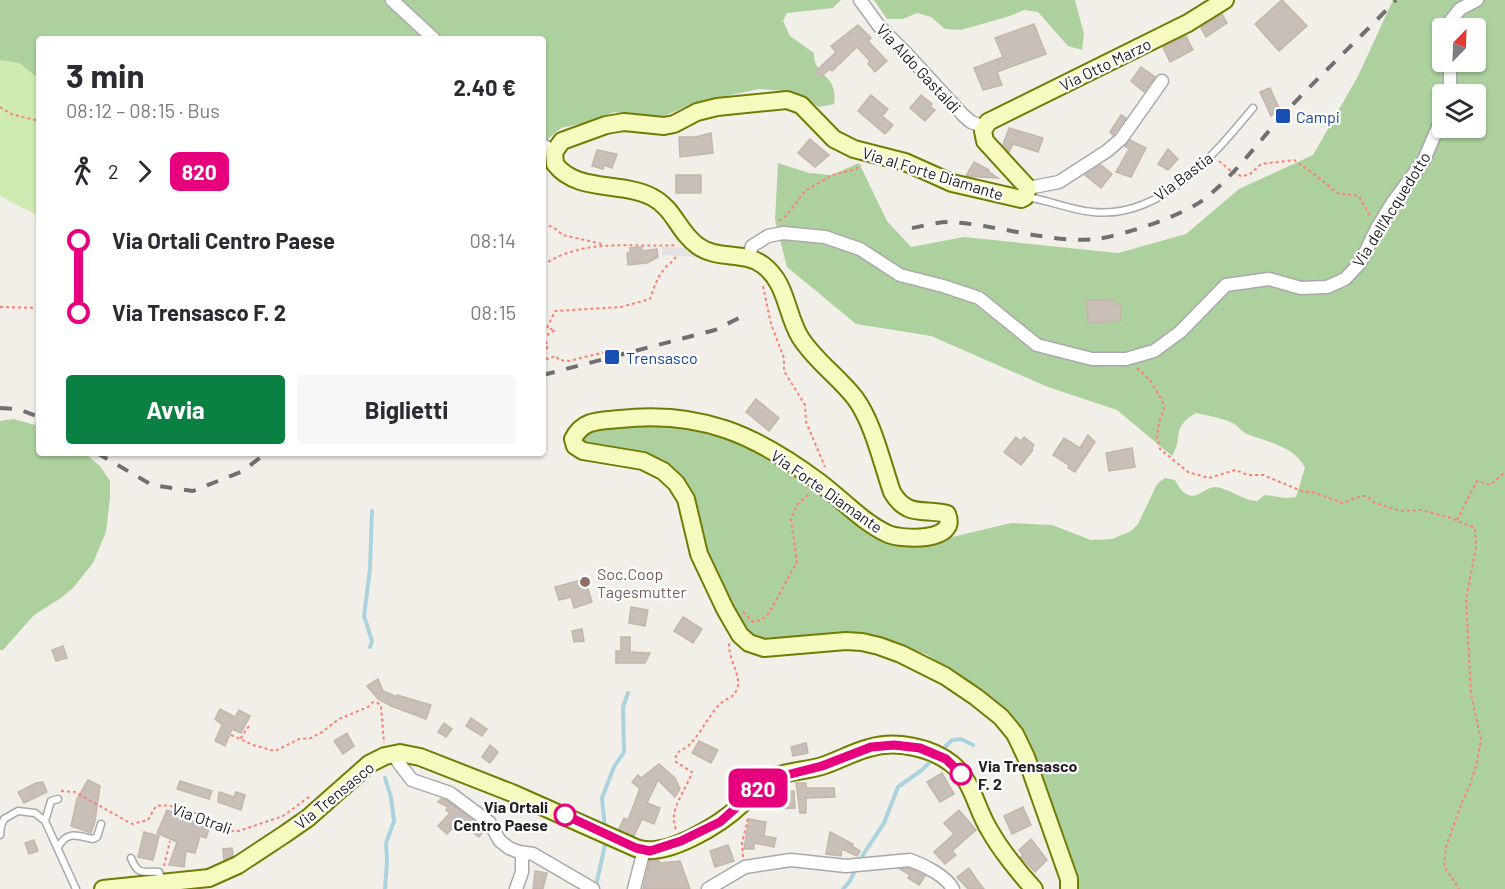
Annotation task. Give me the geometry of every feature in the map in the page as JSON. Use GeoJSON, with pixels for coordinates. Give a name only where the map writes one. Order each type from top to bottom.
{"type":"FeatureCollection","features":[{"type":"Feature","properties":{"kind":"main road","name":"Via Otto Marzo"},"geometry":{"type":"LineString","coordinates":[[985,126],[992,119],[1188,23],[1225,0]]}},
{"type":"Feature","properties":{"kind":"main road","name":"Via al Forte Diamante"},"geometry":{"type":"LineString","coordinates":[[748,259],[712,253],[699,247],[688,238],[670,210],[660,201],[633,189],[582,182],[569,177],[555,164],[548,149],[566,138],[616,122],[664,126],[674,124],[697,112],[717,107],[777,100],[801,105],[834,139],[854,149],[905,162],[952,183],[1015,199],[1027,192],[985,141],[983,134],[985,126]]}},
{"type":"Feature","properties":{"kind":"main road","name":"Via Forte Diamante"},"geometry":{"type":"LineString","coordinates":[[748,259],[764,266],[774,276],[799,335],[816,358],[855,399],[867,419],[897,501],[918,512],[947,514],[950,521],[948,529],[942,534],[913,537],[892,536],[872,526],[815,479],[780,454],[732,430],[685,418],[625,418],[592,422],[579,427],[573,439],[575,446],[583,450],[643,460],[663,471],[676,483],[686,499],[699,554],[725,609],[740,635],[753,645],[764,648],[846,641],[879,646],[901,654],[945,676],[1001,717],[1015,734],[1026,757],[1070,879],[1069,889]]}},
{"type":"Feature","properties":{"kind":"main road"},"geometry":{"type":"LineString","coordinates":[[644,850],[665,848],[720,822],[761,784],[775,776],[822,766],[871,747],[894,745],[920,748],[946,759],[961,774],[968,783],[990,831],[1034,889]]}},
{"type":"Feature","properties":{"kind":"main road","name":"Via Trensasco"},"geometry":{"type":"LineString","coordinates":[[103,889],[162,878],[209,878],[238,865],[308,818],[369,764],[395,758],[400,753],[420,757],[454,770],[644,850]]}},
{"type":"Feature","properties":{"kind":"street"},"geometry":{"type":"LineString","coordinates":[[392,0],[431,36]]}},
{"type":"Feature","properties":{"kind":"street","name":"Via Aldo Gastaldi"},"geometry":{"type":"LineString","coordinates":[[860,0],[879,26],[963,115],[971,122],[985,126]]}},
{"type":"Feature","properties":{"kind":"street"},"geometry":{"type":"LineString","coordinates":[[1453,18],[1460,9],[1477,0]]}},
{"type":"Feature","properties":{"kind":"street"},"geometry":{"type":"LineString","coordinates":[[1027,192],[1059,182],[1107,151],[1120,139],[1162,81]]}},
{"type":"Feature","properties":{"kind":"street","name":"Via dell'Acquedotto"},"geometry":{"type":"LineString","coordinates":[[748,259],[752,246],[768,236],[783,233],[825,237],[860,249],[900,275],[943,285],[979,298],[1037,345],[1092,359],[1126,359],[1154,351],[1180,332],[1226,285],[1269,279],[1301,288],[1327,287],[1345,279],[1360,263],[1393,202],[1424,160],[1433,138]]}},
{"type":"Feature","properties":{"kind":"street"},"geometry":{"type":"LineString","coordinates":[[395,758],[412,780],[450,793],[489,822],[500,841],[519,852],[533,854],[549,861],[593,889]]}},
{"type":"Feature","properties":{"kind":"street"},"geometry":{"type":"LineString","coordinates":[[634,889],[644,850]]}},
{"type":"Feature","properties":{"kind":"street"},"geometry":{"type":"LineString","coordinates":[[516,889],[522,872],[522,856],[519,852]]}},
{"type":"Feature","properties":{"kind":"street"},"geometry":{"type":"LineString","coordinates":[[708,889],[740,869],[791,860],[846,866],[910,860],[950,883],[953,889]]}},
{"type":"Feature","properties":{"kind":"lane","name":"Via Bastia"},"geometry":{"type":"LineString","coordinates":[[1027,192],[1095,213],[1122,211],[1141,206],[1161,196],[1212,155],[1253,108]]}},
{"type":"Feature","properties":{"kind":"lane"},"geometry":{"type":"LineString","coordinates":[[45,821],[48,805],[51,801],[58,799]]}},
{"type":"Feature","properties":{"kind":"lane"},"geometry":{"type":"LineString","coordinates":[[0,835],[4,819],[18,811],[35,813],[45,821],[76,889]]}},
{"type":"Feature","properties":{"kind":"lane"},"geometry":{"type":"LineString","coordinates":[[58,847],[62,839],[70,835],[93,839],[97,837],[101,824]]}},
{"type":"Feature","properties":{"kind":"lane"},"geometry":{"type":"LineString","coordinates":[[131,858],[140,872],[156,872],[162,878]]}},
{"type":"Feature","properties":{"kind":"path"},"geometry":{"type":"LineString","coordinates":[[0,107],[11,114],[35,120],[36,122]]}},
{"type":"Feature","properties":{"kind":"path"},"geometry":{"type":"LineString","coordinates":[[779,222],[805,191],[832,175],[856,169],[875,154]]}},
{"type":"Feature","properties":{"kind":"path"},"geometry":{"type":"LineString","coordinates":[[1212,155],[1232,172],[1241,176],[1250,175],[1261,164],[1294,160],[1337,193],[1359,196],[1377,228]]}},
{"type":"Feature","properties":{"kind":"path"},"geometry":{"type":"LineString","coordinates":[[546,225],[553,226],[563,235],[604,245]]}},
{"type":"Feature","properties":{"kind":"path"},"geometry":{"type":"LineString","coordinates":[[546,264],[584,247],[679,245],[688,238]]}},
{"type":"Feature","properties":{"kind":"path"},"geometry":{"type":"LineString","coordinates":[[546,336],[555,330],[547,328],[555,310],[621,307],[650,299],[653,286],[676,256]]}},
{"type":"Feature","properties":{"kind":"path"},"geometry":{"type":"LineString","coordinates":[[725,609],[735,605],[753,622],[761,620],[769,613],[797,562],[791,519],[797,505],[810,494],[806,482],[825,474],[806,422],[805,405],[784,371],[784,358],[771,324],[762,284]]}},
{"type":"Feature","properties":{"kind":"path"},"geometry":{"type":"LineString","coordinates":[[0,307],[36,308]]}},
{"type":"Feature","properties":{"kind":"path"},"geometry":{"type":"LineString","coordinates":[[546,356],[547,359],[556,356],[559,360],[569,361],[605,352]]}},
{"type":"Feature","properties":{"kind":"path"},"geometry":{"type":"LineString","coordinates":[[1126,359],[1150,380],[1162,400],[1164,409],[1158,422],[1157,437],[1160,449],[1188,472],[1209,478],[1235,470],[1248,475],[1263,475],[1302,491],[1342,502],[1367,496],[1375,503],[1401,511],[1421,510],[1457,520],[1474,528],[1476,547],[1466,600],[1471,694],[1481,740],[1470,785],[1446,847],[1444,866],[1459,889]]}},
{"type":"Feature","properties":{"kind":"path"},"geometry":{"type":"LineString","coordinates":[[1457,520],[1477,481],[1490,485],[1505,472]]}},
{"type":"Feature","properties":{"kind":"path"},"geometry":{"type":"LineString","coordinates":[[702,832],[678,831],[674,827],[677,803],[692,772],[676,762],[676,755],[678,751],[688,747],[720,705],[734,696],[739,686],[737,673],[729,655],[730,638]]}},
{"type":"Feature","properties":{"kind":"path"},"geometry":{"type":"LineString","coordinates":[[231,735],[253,745],[275,751],[299,740],[311,738],[339,719],[368,707],[374,702],[381,707],[383,742],[395,758]]}},
{"type":"Feature","properties":{"kind":"path"},"geometry":{"type":"LineString","coordinates":[[240,739],[249,726]]}},
{"type":"Feature","properties":{"kind":"path","name":"Via Otrali"},"geometry":{"type":"LineString","coordinates":[[48,805],[53,793],[67,791],[90,800],[132,824],[148,820],[156,806],[161,805],[180,808],[232,831],[239,831],[283,816],[315,792]]}},
{"type":"Feature","properties":{"kind":"path"},"geometry":{"type":"LineString","coordinates":[[740,869],[743,855],[742,843],[752,794]]}},
{"type":"Feature","properties":{"kind":"path"},"geometry":{"type":"LineString","coordinates":[[162,878],[170,841]]}},
{"type":"Feature","properties":{"kind":"green space"},"geometry":{"type":"Polygon","coordinates":[[[0,0],[841,0],[833,8],[787,13],[783,21],[790,36],[814,53],[817,67],[833,87],[834,104],[820,107],[788,91],[759,89],[694,103],[657,119],[614,112],[592,121],[561,128],[546,142],[546,36],[36,36],[36,77],[19,63],[0,60],[0,0]]]}},
{"type":"Feature","properties":{"kind":"green space"},"geometry":{"type":"Polygon","coordinates":[[[874,0],[1075,0],[1084,34],[1082,50],[1068,46],[1038,12],[1024,10],[961,30],[945,29],[931,17],[917,13],[903,19],[887,19],[874,0]]]}},
{"type":"Feature","properties":{"kind":"green space"},"geometry":{"type":"Polygon","coordinates":[[[1393,0],[1505,0],[1505,889],[1079,889],[1079,882],[1024,735],[987,694],[926,654],[861,635],[763,640],[749,635],[697,534],[687,487],[586,445],[579,438],[586,432],[607,428],[670,423],[731,437],[807,480],[900,542],[952,537],[1011,523],[1052,525],[1091,540],[1112,539],[1131,531],[1138,524],[1157,484],[1165,478],[1175,480],[1182,491],[1192,496],[1215,487],[1257,501],[1265,495],[1296,497],[1305,468],[1301,461],[1288,450],[1245,433],[1227,421],[1196,413],[1188,418],[1180,428],[1172,456],[1117,410],[1048,387],[931,336],[856,324],[787,267],[775,220],[778,163],[809,173],[832,175],[859,163],[887,221],[911,247],[964,237],[1118,253],[1186,234],[1239,189],[1313,155],[1358,76],[1393,0]]]}},
{"type":"Feature","properties":{"kind":"green space"},"geometry":{"type":"Polygon","coordinates":[[[0,60],[19,63],[36,77],[36,214],[0,196],[0,60]]]}},
{"type":"Feature","properties":{"kind":"green space"},"geometry":{"type":"Polygon","coordinates":[[[13,419],[36,425],[36,456],[88,456],[100,466],[110,481],[106,532],[93,563],[73,588],[34,615],[3,650],[0,650],[0,421],[13,419]]]}},
{"type":"Feature","properties":{"kind":"shaded area"},"geometry":{"type":"Polygon","coordinates":[[[662,247],[693,248],[700,257],[662,255],[662,247]]]}},
{"type":"Feature","properties":{"kind":"building"},"geometry":{"type":"Polygon","coordinates":[[[1282,0],[1307,26],[1279,51],[1255,24],[1282,0]]]}},
{"type":"Feature","properties":{"kind":"building"},"geometry":{"type":"Polygon","coordinates":[[[1222,14],[1227,23],[1206,37],[1201,28],[1222,14]]]}},
{"type":"Feature","properties":{"kind":"building"},"geometry":{"type":"Polygon","coordinates":[[[1034,24],[1046,54],[997,72],[1002,85],[983,90],[974,68],[1003,57],[995,38],[1034,24]]]}},
{"type":"Feature","properties":{"kind":"building"},"geometry":{"type":"Polygon","coordinates":[[[858,25],[871,38],[868,41],[887,61],[875,72],[868,64],[870,61],[857,47],[832,71],[830,69],[820,77],[816,71],[836,52],[831,46],[858,25]]]}},
{"type":"Feature","properties":{"kind":"building"},"geometry":{"type":"Polygon","coordinates":[[[1186,36],[1193,50],[1170,62],[1163,47],[1186,36]]]}},
{"type":"Feature","properties":{"kind":"building"},"geometry":{"type":"Polygon","coordinates":[[[1141,67],[1155,77],[1144,92],[1131,81],[1141,67]]]}},
{"type":"Feature","properties":{"kind":"building"},"geometry":{"type":"Polygon","coordinates":[[[1270,88],[1279,108],[1271,116],[1260,92],[1270,88]]]}},
{"type":"Feature","properties":{"kind":"building"},"geometry":{"type":"Polygon","coordinates":[[[871,95],[888,109],[882,116],[893,125],[885,134],[858,111],[871,95]]]}},
{"type":"Feature","properties":{"kind":"building"},"geometry":{"type":"Polygon","coordinates":[[[921,95],[932,104],[930,107],[935,110],[925,121],[910,108],[921,95]]]}},
{"type":"Feature","properties":{"kind":"building"},"geometry":{"type":"Polygon","coordinates":[[[1121,115],[1126,118],[1113,135],[1110,132],[1121,115]]]}},
{"type":"Feature","properties":{"kind":"building"},"geometry":{"type":"Polygon","coordinates":[[[1009,128],[1043,138],[1038,152],[1013,144],[1009,152],[1003,145],[1009,128]]]}},
{"type":"Feature","properties":{"kind":"building"},"geometry":{"type":"Polygon","coordinates":[[[711,133],[713,153],[680,157],[679,137],[696,137],[711,133]]]}},
{"type":"Feature","properties":{"kind":"building"},"geometry":{"type":"Polygon","coordinates":[[[810,139],[829,155],[815,167],[798,153],[810,139]]]}},
{"type":"Feature","properties":{"kind":"building"},"geometry":{"type":"Polygon","coordinates":[[[1130,140],[1146,148],[1131,177],[1116,172],[1129,149],[1125,146],[1130,140]]]}},
{"type":"Feature","properties":{"kind":"building"},"geometry":{"type":"Polygon","coordinates":[[[1168,149],[1178,159],[1168,170],[1158,164],[1168,149]]]}},
{"type":"Feature","properties":{"kind":"building"},"geometry":{"type":"Polygon","coordinates":[[[597,150],[617,154],[612,168],[604,165],[603,169],[592,166],[597,150]]]}},
{"type":"Feature","properties":{"kind":"building"},"geometry":{"type":"Polygon","coordinates":[[[974,162],[989,170],[998,178],[966,176],[974,162]]]}},
{"type":"Feature","properties":{"kind":"building"},"geometry":{"type":"Polygon","coordinates":[[[1101,165],[1112,174],[1101,188],[1085,175],[1101,165]]]}},
{"type":"Feature","properties":{"kind":"building"},"geometry":{"type":"Polygon","coordinates":[[[676,175],[701,175],[701,193],[676,193],[676,175]]]}},
{"type":"Feature","properties":{"kind":"building"},"geometry":{"type":"Polygon","coordinates":[[[642,247],[642,251],[657,249],[658,257],[647,263],[628,265],[627,253],[630,252],[630,248],[642,247]]]}},
{"type":"Feature","properties":{"kind":"building"},"geometry":{"type":"Polygon","coordinates":[[[1114,299],[1114,304],[1120,304],[1121,321],[1088,323],[1086,301],[1114,299]]]}},
{"type":"Feature","properties":{"kind":"building"},"geometry":{"type":"Polygon","coordinates":[[[756,399],[779,418],[769,431],[746,412],[756,399]]]}},
{"type":"Feature","properties":{"kind":"building"},"geometry":{"type":"Polygon","coordinates":[[[1088,435],[1095,442],[1075,472],[1068,468],[1069,465],[1053,455],[1064,438],[1080,448],[1088,435]]]}},
{"type":"Feature","properties":{"kind":"building"},"geometry":{"type":"Polygon","coordinates":[[[1016,437],[1021,441],[1024,437],[1034,445],[1033,450],[1021,465],[1004,452],[1016,437]]]}},
{"type":"Feature","properties":{"kind":"building"},"geometry":{"type":"Polygon","coordinates":[[[1132,448],[1135,467],[1109,471],[1106,453],[1132,448]]]}},
{"type":"Feature","properties":{"kind":"building"},"geometry":{"type":"Polygon","coordinates":[[[585,579],[592,602],[574,608],[571,597],[559,600],[555,587],[585,579]]]}},
{"type":"Feature","properties":{"kind":"building"},"geometry":{"type":"Polygon","coordinates":[[[631,607],[648,610],[645,626],[629,623],[631,607]]]}},
{"type":"Feature","properties":{"kind":"building"},"geometry":{"type":"Polygon","coordinates":[[[683,617],[702,629],[693,643],[674,631],[683,617]]]}},
{"type":"Feature","properties":{"kind":"building"},"geometry":{"type":"Polygon","coordinates":[[[582,629],[584,641],[574,642],[572,631],[582,629]]]}},
{"type":"Feature","properties":{"kind":"building"},"geometry":{"type":"Polygon","coordinates":[[[621,637],[630,637],[630,652],[650,653],[645,663],[616,663],[616,651],[621,651],[621,637]]]}},
{"type":"Feature","properties":{"kind":"building"},"geometry":{"type":"Polygon","coordinates":[[[63,646],[67,658],[56,661],[52,650],[63,646]]]}},
{"type":"Feature","properties":{"kind":"building"},"geometry":{"type":"Polygon","coordinates":[[[378,679],[383,691],[397,697],[397,695],[431,705],[426,719],[378,699],[367,686],[378,679]]]}},
{"type":"Feature","properties":{"kind":"building"},"geometry":{"type":"Polygon","coordinates":[[[220,709],[235,717],[239,710],[250,716],[241,733],[232,729],[225,746],[215,741],[222,725],[215,719],[220,709]]]}},
{"type":"Feature","properties":{"kind":"building"},"geometry":{"type":"Polygon","coordinates":[[[471,718],[487,729],[482,736],[466,726],[471,718]]]}},
{"type":"Feature","properties":{"kind":"building"},"geometry":{"type":"Polygon","coordinates":[[[444,723],[452,729],[446,737],[438,732],[444,723]]]}},
{"type":"Feature","properties":{"kind":"building"},"geometry":{"type":"Polygon","coordinates":[[[347,733],[354,746],[343,754],[334,741],[347,733]]]}},
{"type":"Feature","properties":{"kind":"building"},"geometry":{"type":"Polygon","coordinates":[[[699,741],[718,750],[711,763],[692,753],[699,741]]]}},
{"type":"Feature","properties":{"kind":"building"},"geometry":{"type":"Polygon","coordinates":[[[806,743],[808,753],[793,756],[791,747],[806,743]]]}},
{"type":"Feature","properties":{"kind":"building"},"geometry":{"type":"Polygon","coordinates":[[[490,745],[498,752],[490,763],[482,757],[490,745]]]}},
{"type":"Feature","properties":{"kind":"building"},"geometry":{"type":"Polygon","coordinates":[[[659,764],[675,778],[680,789],[675,797],[658,780],[647,803],[660,808],[654,824],[642,819],[634,836],[619,829],[624,818],[628,820],[639,791],[639,788],[632,782],[638,775],[641,778],[659,764]]]}},
{"type":"Feature","properties":{"kind":"building"},"geometry":{"type":"Polygon","coordinates":[[[942,773],[954,794],[940,802],[927,782],[942,773]]]}},
{"type":"Feature","properties":{"kind":"building"},"geometry":{"type":"Polygon","coordinates":[[[88,780],[100,786],[91,833],[71,826],[77,799],[88,780]]]}},
{"type":"Feature","properties":{"kind":"building"},"geometry":{"type":"Polygon","coordinates":[[[180,781],[212,791],[209,799],[177,789],[180,781]]]}},
{"type":"Feature","properties":{"kind":"building"},"geometry":{"type":"Polygon","coordinates":[[[43,782],[47,792],[24,803],[18,792],[43,782]]]}},
{"type":"Feature","properties":{"kind":"building"},"geometry":{"type":"Polygon","coordinates":[[[796,783],[806,783],[806,788],[834,788],[835,797],[806,798],[806,813],[800,813],[796,783]]]}},
{"type":"Feature","properties":{"kind":"building"},"geometry":{"type":"Polygon","coordinates":[[[794,791],[795,808],[779,809],[778,795],[794,791]]]}},
{"type":"Feature","properties":{"kind":"building"},"geometry":{"type":"Polygon","coordinates":[[[219,792],[234,797],[236,792],[245,795],[241,810],[218,802],[219,792]]]}},
{"type":"Feature","properties":{"kind":"building"},"geometry":{"type":"Polygon","coordinates":[[[441,799],[446,800],[483,828],[479,837],[458,822],[447,834],[438,826],[450,813],[446,810],[448,807],[438,802],[441,799]]]}},
{"type":"Feature","properties":{"kind":"building"},"geometry":{"type":"Polygon","coordinates":[[[1023,807],[1031,825],[1012,834],[1004,816],[1023,807]]]}},
{"type":"Feature","properties":{"kind":"building"},"geometry":{"type":"Polygon","coordinates":[[[167,810],[199,824],[200,822],[210,826],[206,838],[200,836],[195,853],[186,851],[184,867],[169,865],[177,842],[157,833],[167,810]]]}},
{"type":"Feature","properties":{"kind":"building"},"geometry":{"type":"Polygon","coordinates":[[[959,810],[976,830],[952,851],[956,855],[945,864],[934,852],[954,834],[944,823],[959,810]]]}},
{"type":"Feature","properties":{"kind":"building"},"geometry":{"type":"Polygon","coordinates":[[[749,819],[766,822],[764,836],[776,838],[774,847],[754,843],[754,849],[744,849],[749,819]]]}},
{"type":"Feature","properties":{"kind":"building"},"geometry":{"type":"Polygon","coordinates":[[[144,832],[159,836],[153,860],[138,857],[144,832]]]}},
{"type":"Feature","properties":{"kind":"building"},"geometry":{"type":"Polygon","coordinates":[[[830,832],[853,844],[852,846],[860,851],[857,856],[842,849],[841,856],[826,854],[830,832]]]}},
{"type":"Feature","properties":{"kind":"building"},"geometry":{"type":"Polygon","coordinates":[[[1031,839],[1047,860],[1035,872],[1021,857],[1023,855],[1019,850],[1031,839]]]}},
{"type":"Feature","properties":{"kind":"building"},"geometry":{"type":"Polygon","coordinates":[[[34,840],[38,851],[29,854],[25,843],[34,840]]]}},
{"type":"Feature","properties":{"kind":"building"},"geometry":{"type":"Polygon","coordinates":[[[728,845],[734,861],[715,867],[710,851],[728,845]]]}},
{"type":"Feature","properties":{"kind":"building"},"geometry":{"type":"Polygon","coordinates":[[[232,848],[233,856],[224,860],[223,849],[232,848]]]}},
{"type":"Feature","properties":{"kind":"building"},"geometry":{"type":"Polygon","coordinates":[[[650,860],[658,860],[660,863],[680,861],[690,889],[643,889],[650,860]]]}},
{"type":"Feature","properties":{"kind":"building"},"geometry":{"type":"Polygon","coordinates":[[[909,868],[925,876],[919,885],[908,878],[910,875],[900,869],[909,868]]]}},
{"type":"Feature","properties":{"kind":"building"},"geometry":{"type":"Polygon","coordinates":[[[969,868],[984,889],[968,889],[957,877],[969,868]]]}},
{"type":"Feature","properties":{"kind":"building"},"geometry":{"type":"Polygon","coordinates":[[[535,871],[547,873],[543,889],[533,889],[535,871]]]}},
{"type":"Feature","properties":{"kind":"waterway"},"geometry":{"type":"LineString","coordinates":[[370,647],[372,641],[364,616],[370,569],[372,511]]}},
{"type":"Feature","properties":{"kind":"waterway"},"geometry":{"type":"LineString","coordinates":[[605,829],[602,798],[614,767],[624,752],[623,707],[628,693]]}},
{"type":"Feature","properties":{"kind":"waterway"},"geometry":{"type":"LineString","coordinates":[[941,751],[952,740],[961,739],[973,745]]}},
{"type":"Feature","properties":{"kind":"waterway"},"geometry":{"type":"LineString","coordinates":[[859,861],[884,823],[898,787],[933,759]]}},
{"type":"Feature","properties":{"kind":"waterway"},"geometry":{"type":"LineString","coordinates":[[385,778],[391,797],[394,821],[386,843],[385,889]]}},
{"type":"Feature","properties":{"kind":"waterway"},"geometry":{"type":"LineString","coordinates":[[594,887],[606,840]]}},
{"type":"Feature","properties":{"kind":"waterway"},"geometry":{"type":"LineString","coordinates":[[843,889],[856,868]]}},
{"type":"Feature","properties":{"kind":"railway"},"geometry":{"type":"LineString","coordinates":[[912,228],[948,222],[1061,239],[1097,239],[1138,229],[1185,211],[1207,197],[1227,179],[1295,102],[1396,0]]}},
{"type":"Feature","properties":{"kind":"railway"},"geometry":{"type":"LineString","coordinates":[[546,374],[715,330],[747,314]]}},
{"type":"Feature","properties":{"kind":"railway"},"geometry":{"type":"LineString","coordinates":[[0,408],[18,409],[36,416]]}},
{"type":"Feature","properties":{"kind":"railway"},"geometry":{"type":"LineString","coordinates":[[102,456],[152,485],[193,491],[243,471],[262,456]]}},
{"type":"Feature","properties":{"kind":"bus line","name":"820"},"geometry":{"type":"LineString","coordinates":[[565,815],[636,848],[650,851],[665,848],[720,822],[761,784],[775,776],[822,766],[871,747],[894,745],[920,748],[946,759],[961,774]]}},
{"type":"Feature","properties":{"kind":"place","name":"Campi"},"geometry":{"type":"Point","coordinates":[1283,116]}},
{"type":"Feature","properties":{"kind":"place","name":"Trensasco"},"geometry":{"type":"Point","coordinates":[612,357]}},
{"type":"Feature","properties":{"kind":"place","name":"Soc.Coop Tagesmutter"},"geometry":{"type":"Point","coordinates":[585,582]}},
{"type":"Feature","properties":{"kind":"place","name":"Via Trensasco F. 2"},"geometry":{"type":"Point","coordinates":[961,774]}},
{"type":"Feature","properties":{"kind":"place","name":"Via Ortali Centro Paese"},"geometry":{"type":"Point","coordinates":[565,815]}}]}
